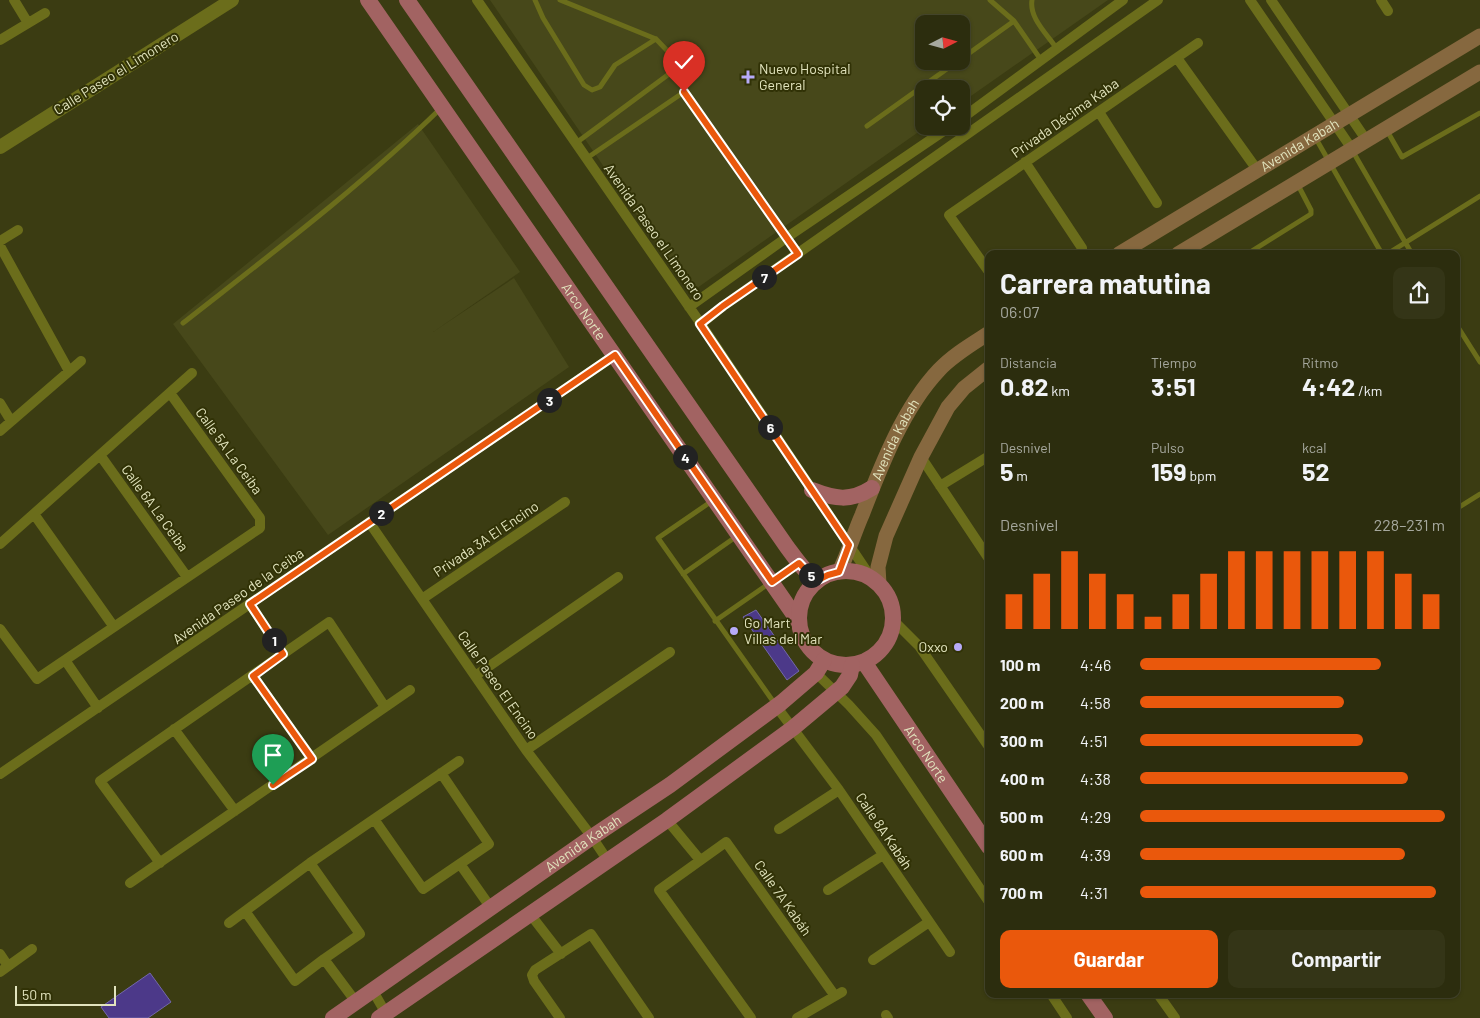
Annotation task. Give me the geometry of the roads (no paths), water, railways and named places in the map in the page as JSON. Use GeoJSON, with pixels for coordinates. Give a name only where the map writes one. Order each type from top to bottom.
{"type":"FeatureCollection","features":[{"type":"Feature","properties":{"kind":"main road","name":"Arco Norte"},"geometry":{"type":"LineString","coordinates":[[368,0],[799,622]]}},
{"type":"Feature","properties":{"kind":"main road"},"geometry":{"type":"LineString","coordinates":[[407,0],[799,563],[812,577],[818,580]]}},
{"type":"Feature","properties":{"kind":"main road","name":"Avenida Kabah"},"geometry":{"type":"LineString","coordinates":[[1125,250],[1480,36]]}},
{"type":"Feature","properties":{"kind":"main road"},"geometry":{"type":"LineString","coordinates":[[1185,250],[1480,72]]}},
{"type":"Feature","properties":{"kind":"main road","name":"Avenida Kabah"},"geometry":{"type":"LineString","coordinates":[[839,572],[872,488],[896,435],[916,401],[940,368],[985,336]]}},
{"type":"Feature","properties":{"kind":"main road"},"geometry":{"type":"LineString","coordinates":[[875,582],[886,536],[921,457],[948,407],[964,388],[985,371]]}},
{"type":"Feature","properties":{"kind":"main road"},"geometry":{"type":"LineString","coordinates":[[812,490],[832,498],[840,498],[857,496],[872,488]]}},
{"type":"Feature","properties":{"kind":"main road"},"geometry":{"type":"LineString","coordinates":[[850,571],[862,574],[875,582],[889,601],[893,620],[891,633],[885,645],[876,655],[858,664],[833,664],[820,667],[804,641],[799,622],[801,604],[805,595],[818,580],[839,572],[850,571]]}},
{"type":"Feature","properties":{"kind":"main road","name":"Arco Norte"},"geometry":{"type":"LineString","coordinates":[[858,664],[985,841]]}},
{"type":"Feature","properties":{"kind":"main road","name":"Avenida Kabah"},"geometry":{"type":"LineString","coordinates":[[384,1016],[667,820],[793,728],[836,694],[858,664]]}},
{"type":"Feature","properties":{"kind":"main road","name":"Avenida Kabah"},"geometry":{"type":"LineString","coordinates":[[333,1018],[592,837],[670,785],[776,706],[820,667]]}},
{"type":"Feature","properties":{"kind":"main road"},"geometry":{"type":"LineString","coordinates":[[1091,998],[1105,1018]]}},
{"type":"Feature","properties":{"kind":"street"},"geometry":{"type":"LineString","coordinates":[[14,0],[28,23]]}},
{"type":"Feature","properties":{"kind":"street","name":"Calle Paseo el Limonero"},"geometry":{"type":"LineString","coordinates":[[0,147],[232,0]]}},
{"type":"Feature","properties":{"kind":"street","name":"Avenida Paseo el Limonero"},"geometry":{"type":"LineString","coordinates":[[477,0],[689,307],[875,582]]}},
{"type":"Feature","properties":{"kind":"street"},"geometry":{"type":"LineString","coordinates":[[970,112],[1123,0]]}},
{"type":"Feature","properties":{"kind":"street"},"geometry":{"type":"LineString","coordinates":[[700,324],[1158,0]]}},
{"type":"Feature","properties":{"kind":"street"},"geometry":{"type":"LineString","coordinates":[[1250,0],[1352,150]]}},
{"type":"Feature","properties":{"kind":"street"},"geometry":{"type":"LineString","coordinates":[[1272,0],[1367,140]]}},
{"type":"Feature","properties":{"kind":"street"},"geometry":{"type":"LineString","coordinates":[[1381,0],[1388,11]]}},
{"type":"Feature","properties":{"kind":"street"},"geometry":{"type":"LineString","coordinates":[[0,40],[45,13]]}},
{"type":"Feature","properties":{"kind":"street","name":"Privada Décima Kaba"},"geometry":{"type":"LineString","coordinates":[[985,266],[949,215],[1198,43]]}},
{"type":"Feature","properties":{"kind":"street"},"geometry":{"type":"LineString","coordinates":[[1177,58],[1258,171]]}},
{"type":"Feature","properties":{"kind":"street"},"geometry":{"type":"LineString","coordinates":[[1098,112],[1157,203]]}},
{"type":"Feature","properties":{"kind":"street"},"geometry":{"type":"LineString","coordinates":[[689,307],[786,238],[939,135]]}},
{"type":"Feature","properties":{"kind":"street"},"geometry":{"type":"LineString","coordinates":[[952,135],[956,142]]}},
{"type":"Feature","properties":{"kind":"street"},"geometry":{"type":"LineString","coordinates":[[1025,162],[1082,248]]}},
{"type":"Feature","properties":{"kind":"street"},"geometry":{"type":"LineString","coordinates":[[0,241],[18,230]]}},
{"type":"Feature","properties":{"kind":"street"},"geometry":{"type":"LineString","coordinates":[[0,246],[70,371]]}},
{"type":"Feature","properties":{"kind":"street","name":"Avenida Paseo de la Ceiba"},"geometry":{"type":"LineString","coordinates":[[0,774],[615,355]]}},
{"type":"Feature","properties":{"kind":"street"},"geometry":{"type":"LineString","coordinates":[[0,431],[81,361]]}},
{"type":"Feature","properties":{"kind":"street"},"geometry":{"type":"LineString","coordinates":[[0,544],[192,374]]}},
{"type":"Feature","properties":{"kind":"street","name":"Calle 5A La Ceiba"},"geometry":{"type":"LineString","coordinates":[[170,393],[260,518],[260,528],[187,577]]}},
{"type":"Feature","properties":{"kind":"street"},"geometry":{"type":"LineString","coordinates":[[0,403],[11,421]]}},
{"type":"Feature","properties":{"kind":"street","name":"Calle 6A La Ceiba"},"geometry":{"type":"LineString","coordinates":[[100,455],[187,577]]}},
{"type":"Feature","properties":{"kind":"street"},"geometry":{"type":"LineString","coordinates":[[921,457],[985,553]]}},
{"type":"Feature","properties":{"kind":"street"},"geometry":{"type":"LineString","coordinates":[[940,486],[985,458]]}},
{"type":"Feature","properties":{"kind":"street","name":"Privada 3A El Encino"},"geometry":{"type":"LineString","coordinates":[[422,599],[565,502]]}},
{"type":"Feature","properties":{"kind":"street"},"geometry":{"type":"LineString","coordinates":[[34,514],[114,627]]}},
{"type":"Feature","properties":{"kind":"street","name":"Calle Paseo El Encino"},"geometry":{"type":"LineString","coordinates":[[369,522],[526,750],[608,861]]}},
{"type":"Feature","properties":{"kind":"street"},"geometry":{"type":"LineString","coordinates":[[0,629],[38,679],[187,577]]}},
{"type":"Feature","properties":{"kind":"street"},"geometry":{"type":"LineString","coordinates":[[475,676],[618,577]]}},
{"type":"Feature","properties":{"kind":"street"},"geometry":{"type":"LineString","coordinates":[[250,604],[283,654]]}},
{"type":"Feature","properties":{"kind":"street"},"geometry":{"type":"LineString","coordinates":[[893,620],[919,646],[985,741]]}},
{"type":"Feature","properties":{"kind":"street"},"geometry":{"type":"LineString","coordinates":[[160,862],[100,781],[329,622],[385,707]]}},
{"type":"Feature","properties":{"kind":"street"},"geometry":{"type":"LineString","coordinates":[[526,750],[670,652]]}},
{"type":"Feature","properties":{"kind":"street"},"geometry":{"type":"LineString","coordinates":[[65,660],[98,708]]}},
{"type":"Feature","properties":{"kind":"street"},"geometry":{"type":"LineString","coordinates":[[820,667],[836,694],[849,704],[876,735],[985,896]]}},
{"type":"Feature","properties":{"kind":"street"},"geometry":{"type":"LineString","coordinates":[[253,676],[312,759]]}},
{"type":"Feature","properties":{"kind":"street"},"geometry":{"type":"LineString","coordinates":[[130,884],[410,690]]}},
{"type":"Feature","properties":{"kind":"street","name":"Calle 8A Kabáh"},"geometry":{"type":"LineString","coordinates":[[776,706],[839,790],[950,952]]}},
{"type":"Feature","properties":{"kind":"street"},"geometry":{"type":"LineString","coordinates":[[174,729],[235,811]]}},
{"type":"Feature","properties":{"kind":"street"},"geometry":{"type":"LineString","coordinates":[[229,923],[310,863],[459,761]]}},
{"type":"Feature","properties":{"kind":"street"},"geometry":{"type":"LineString","coordinates":[[374,819],[423,889],[460,864],[489,844],[442,773]]}},
{"type":"Feature","properties":{"kind":"street"},"geometry":{"type":"LineString","coordinates":[[779,829],[839,790]]}},
{"type":"Feature","properties":{"kind":"street"},"geometry":{"type":"LineString","coordinates":[[667,820],[700,860]]}},
{"type":"Feature","properties":{"kind":"street","name":"Calle 7A Kabáh"},"geometry":{"type":"LineString","coordinates":[[751,1018],[659,890],[726,842],[838,994],[797,1018]]}},
{"type":"Feature","properties":{"kind":"street"},"geometry":{"type":"LineString","coordinates":[[828,890],[884,855]]}},
{"type":"Feature","properties":{"kind":"street"},"geometry":{"type":"LineString","coordinates":[[245,911],[295,981],[360,934],[310,863]]}},
{"type":"Feature","properties":{"kind":"street"},"geometry":{"type":"LineString","coordinates":[[460,864],[490,908]]}},
{"type":"Feature","properties":{"kind":"street"},"geometry":{"type":"LineString","coordinates":[[530,914],[560,954]]}},
{"type":"Feature","properties":{"kind":"street"},"geometry":{"type":"LineString","coordinates":[[874,960],[929,922]]}},
{"type":"Feature","properties":{"kind":"street"},"geometry":{"type":"LineString","coordinates":[[560,1018],[534,981],[532,975],[535,970],[591,934],[649,1018]]}},
{"type":"Feature","properties":{"kind":"street"},"geometry":{"type":"LineString","coordinates":[[0,954],[4,969],[32,949]]}},
{"type":"Feature","properties":{"kind":"street"},"geometry":{"type":"LineString","coordinates":[[324,959],[356,1002]]}},
{"type":"Feature","properties":{"kind":"street"},"geometry":{"type":"LineString","coordinates":[[373,991],[384,1016]]}},
{"type":"Feature","properties":{"kind":"street"},"geometry":{"type":"LineString","coordinates":[[1054,998],[1067,1018]]}},
{"type":"Feature","properties":{"kind":"street"},"geometry":{"type":"LineString","coordinates":[[1161,998],[1175,1018]]}},
{"type":"Feature","properties":{"kind":"lane"},"geometry":{"type":"LineString","coordinates":[[535,0],[543,18],[584,85],[592,90],[600,88],[615,65],[656,39]]}},
{"type":"Feature","properties":{"kind":"lane"},"geometry":{"type":"LineString","coordinates":[[560,0],[656,39],[677,61],[669,74],[576,143]]}},
{"type":"Feature","properties":{"kind":"lane"},"geometry":{"type":"LineString","coordinates":[[990,0],[1014,21],[1041,60]]}},
{"type":"Feature","properties":{"kind":"lane"},"geometry":{"type":"LineString","coordinates":[[1032,0],[1033,15],[1057,48]]}},
{"type":"Feature","properties":{"kind":"lane"},"geometry":{"type":"LineString","coordinates":[[970,53],[1014,21]]}},
{"type":"Feature","properties":{"kind":"lane"},"geometry":{"type":"LineString","coordinates":[[867,126],[946,70]]}},
{"type":"Feature","properties":{"kind":"lane"},"geometry":{"type":"LineString","coordinates":[[586,158],[684,92],[798,254]]}},
{"type":"Feature","properties":{"kind":"lane"},"geometry":{"type":"LineString","coordinates":[[183,323],[294,236],[393,154],[442,107]]}},
{"type":"Feature","properties":{"kind":"lane"},"geometry":{"type":"LineString","coordinates":[[1386,129],[1402,157],[1480,113]]}},
{"type":"Feature","properties":{"kind":"lane"},"geometry":{"type":"LineString","coordinates":[[1314,136],[1380,250]]}},
{"type":"Feature","properties":{"kind":"lane"},"geometry":{"type":"LineString","coordinates":[[1352,150],[1409,250]]}},
{"type":"Feature","properties":{"kind":"lane"},"geometry":{"type":"LineString","coordinates":[[1253,250],[1311,214],[1311,210],[1296,183]]}},
{"type":"Feature","properties":{"kind":"lane"},"geometry":{"type":"LineString","coordinates":[[1394,250],[1480,196]]}},
{"type":"Feature","properties":{"kind":"lane"},"geometry":{"type":"LineString","coordinates":[[1460,330],[1480,362]]}},
{"type":"Feature","properties":{"kind":"lane"},"geometry":{"type":"LineString","coordinates":[[1460,506],[1480,494]]}},
{"type":"Feature","properties":{"kind":"lane"},"geometry":{"type":"LineString","coordinates":[[715,499],[658,538],[776,706]]}},
{"type":"Feature","properties":{"kind":"lane"},"geometry":{"type":"LineString","coordinates":[[683,574],[739,535]]}},
{"type":"Feature","properties":{"kind":"lane"},"geometry":{"type":"LineString","coordinates":[[715,621],[799,563]]}},
{"type":"Feature","properties":{"kind":"place","name":"Nuevo Hospital General"},"geometry":{"type":"Point","coordinates":[748,77]}},
{"type":"Feature","properties":{"kind":"place","name":"Go Mart Villas del Mar"},"geometry":{"type":"Point","coordinates":[734,631]}},
{"type":"Feature","properties":{"kind":"place","name":"Oxxo"},"geometry":{"type":"Point","coordinates":[958,647]}}]}
